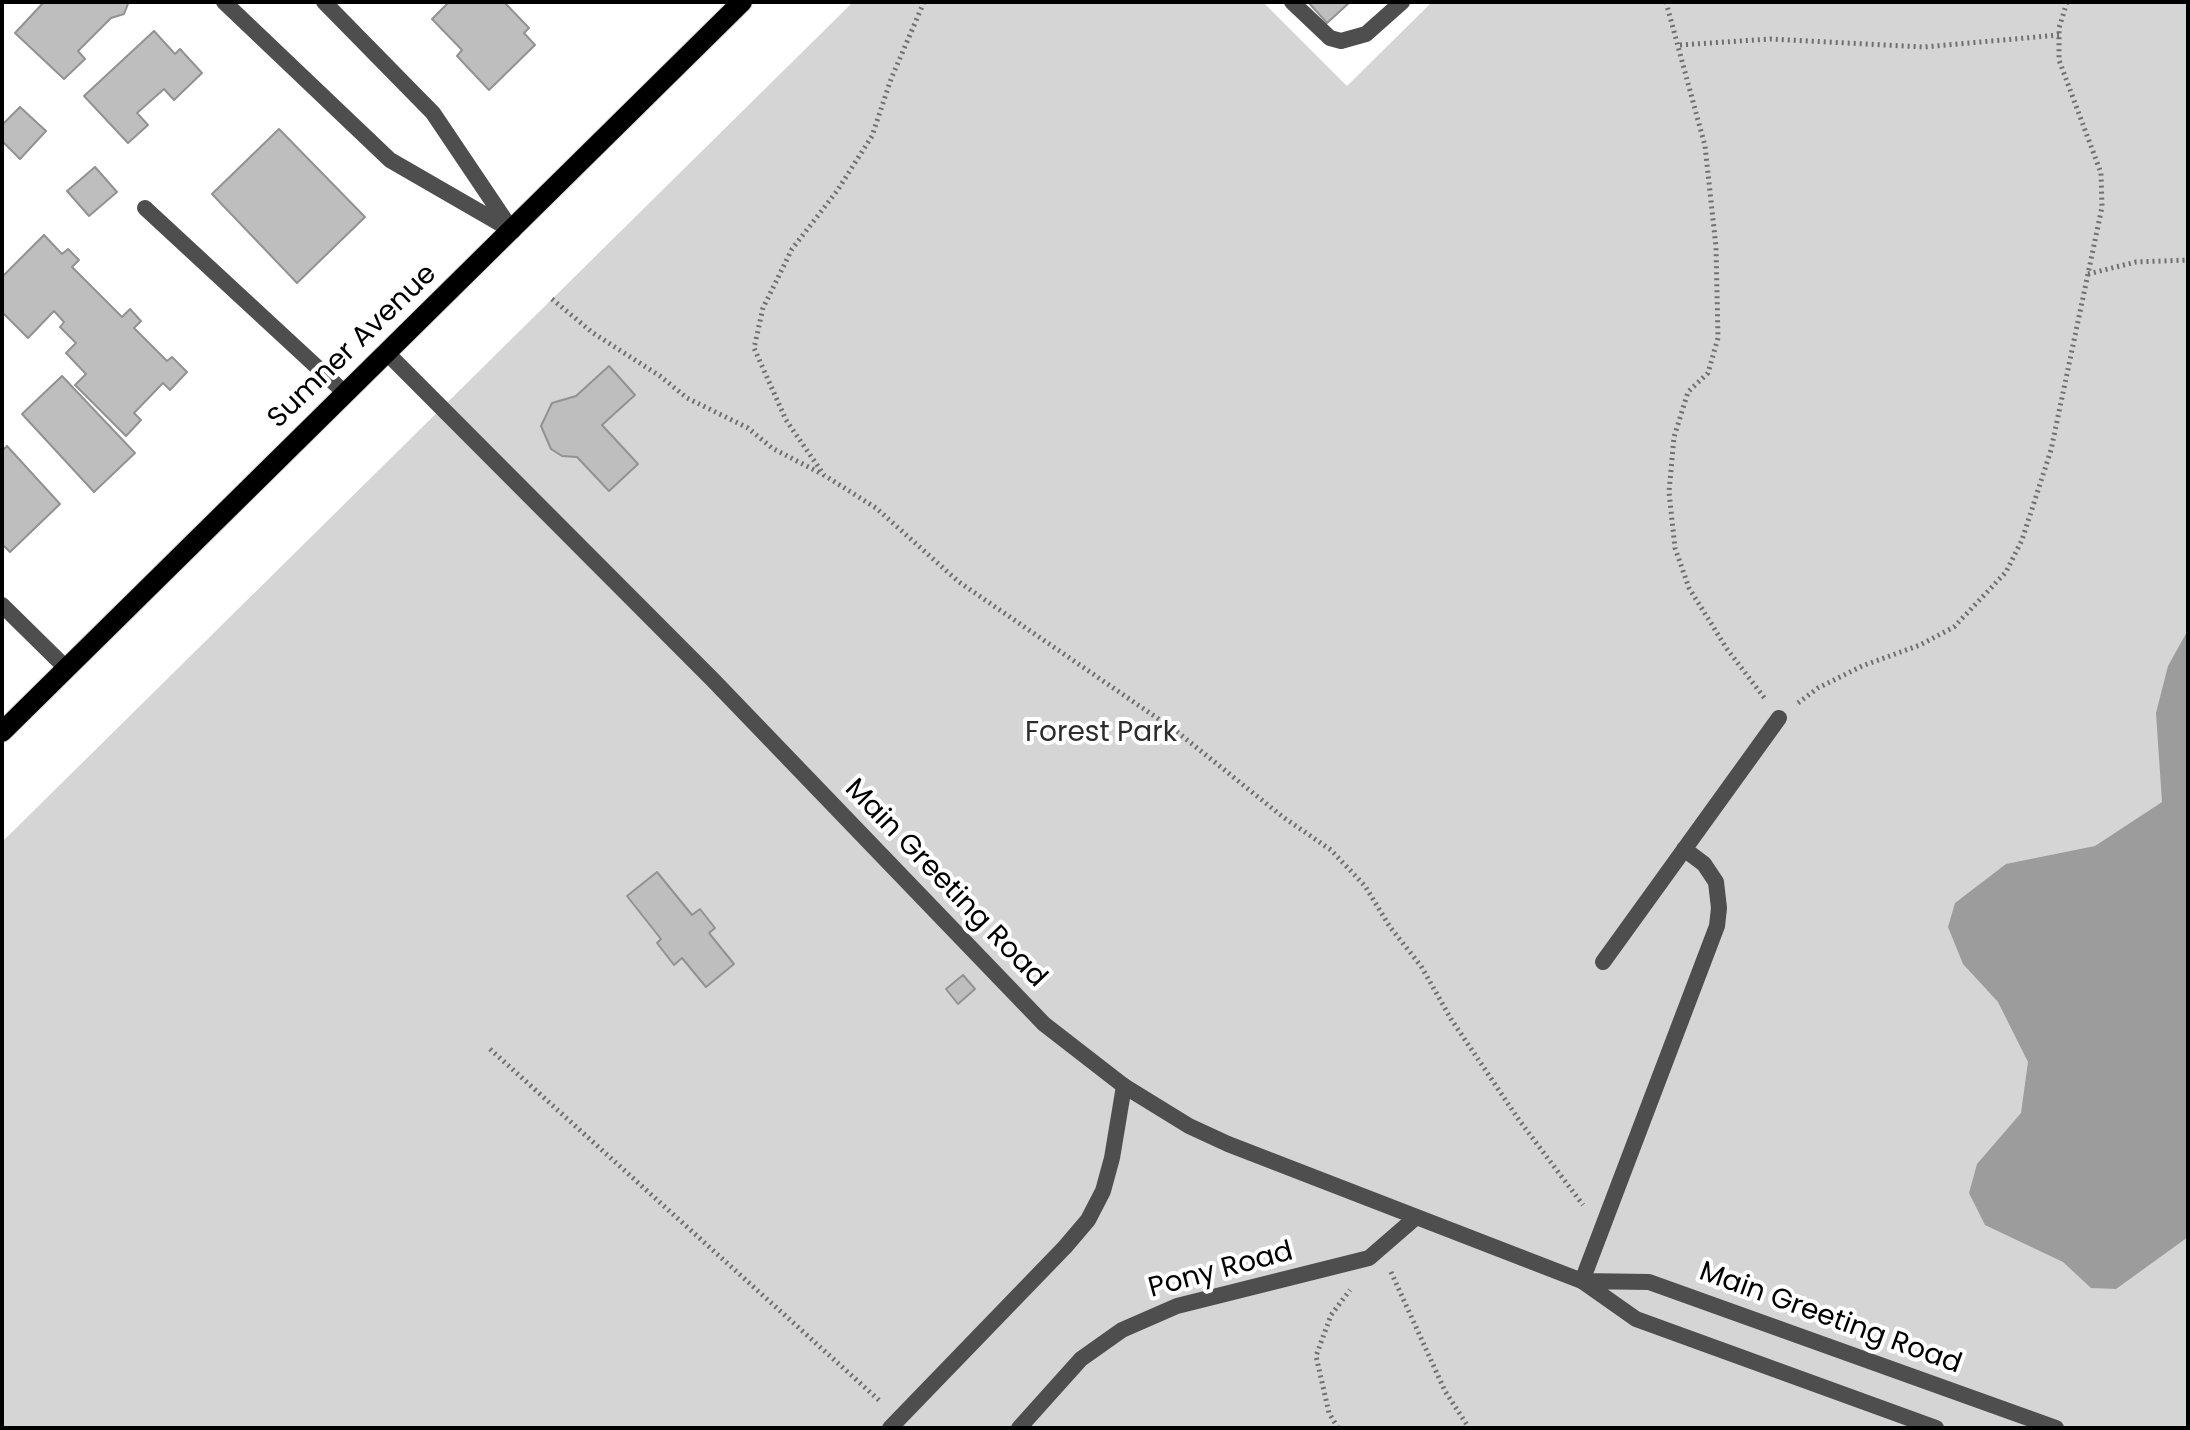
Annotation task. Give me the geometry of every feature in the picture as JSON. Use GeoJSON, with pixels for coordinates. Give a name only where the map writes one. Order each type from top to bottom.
{"type":"FeatureCollection","features":[{"type":"Feature","properties":{"kind":"main road","name":"Sumner Avenue"},"geometry":{"type":"LineString","coordinates":[[2,732],[742,2]]}},
{"type":"Feature","properties":{"kind":"street"},"geometry":{"type":"LineString","coordinates":[[224,2],[390,160],[513,231]]}},
{"type":"Feature","properties":{"kind":"street"},"geometry":{"type":"LineString","coordinates":[[324,2],[433,113],[513,231]]}},
{"type":"Feature","properties":{"kind":"street"},"geometry":{"type":"LineString","coordinates":[[1292,2],[1330,38],[1341,41],[1366,34],[1402,2]]}},
{"type":"Feature","properties":{"kind":"street"},"geometry":{"type":"LineString","coordinates":[[145,208],[345,393]]}},
{"type":"Feature","properties":{"kind":"street","name":"Main Greeting Road"},"geometry":{"type":"LineString","coordinates":[[386,352],[713,680],[1044,1024],[1124,1086],[1189,1126],[1228,1144],[1414,1219],[1582,1281],[1636,1319],[1936,1428]]}},
{"type":"Feature","properties":{"kind":"street"},"geometry":{"type":"LineString","coordinates":[[2,605],[66,668]]}},
{"type":"Feature","properties":{"kind":"street"},"geometry":{"type":"LineString","coordinates":[[1603,962],[1779,718]]}},
{"type":"Feature","properties":{"kind":"street"},"geometry":{"type":"LineString","coordinates":[[1582,1281],[1717,926],[1719,908],[1716,882],[1704,864],[1684,849]]}},
{"type":"Feature","properties":{"kind":"street"},"geometry":{"type":"LineString","coordinates":[[895,1423],[1088,1220],[1103,1191],[1112,1158],[1124,1086]]}},
{"type":"Feature","properties":{"kind":"street","name":"Pony Road"},"geometry":{"type":"LineString","coordinates":[[1030,1424],[1081,1359],[1144,1319],[1177,1306],[1352,1264],[1382,1250],[1414,1219]]}},
{"type":"Feature","properties":{"kind":"street","name":"Main Greeting Road"},"geometry":{"type":"LineString","coordinates":[[1582,1281],[1649,1282],[2056,1428]]}},
{"type":"Feature","properties":{"kind":"path"},"geometry":{"type":"LineString","coordinates":[[824,475],[786,420],[754,348],[763,308],[792,249],[837,191],[872,136],[891,79],[924,2]]}},
{"type":"Feature","properties":{"kind":"path"},"geometry":{"type":"LineString","coordinates":[[1666,2],[1705,146],[1716,247],[1718,338],[1708,373],[1688,392],[1674,437],[1669,492],[1675,548],[1689,588],[1727,649],[1779,718],[1818,688],[1862,666],[1920,645],[1954,627],[2006,572],[2022,540],[2051,450],[2102,207],[2101,173],[2059,60],[2059,35],[2067,2]]}},
{"type":"Feature","properties":{"kind":"path"},"geometry":{"type":"LineString","coordinates":[[1680,45],[1770,39],[1924,47],[2059,35]]}},
{"type":"Feature","properties":{"kind":"path"},"geometry":{"type":"LineString","coordinates":[[2088,274],[2136,262],[2188,260]]}},
{"type":"Feature","properties":{"kind":"path"},"geometry":{"type":"LineString","coordinates":[[552,299],[593,333],[660,376],[687,398],[748,428],[772,448],[824,475],[876,508],[959,582],[1176,731],[1283,817],[1331,850],[1365,886],[1390,927],[1421,966],[1451,1019],[1554,1171],[1604,1225]]}},
{"type":"Feature","properties":{"kind":"path"},"geometry":{"type":"LineString","coordinates":[[490,1049],[895,1423]]}},
{"type":"Feature","properties":{"kind":"path"},"geometry":{"type":"LineString","coordinates":[[1338,1428],[1329,1413],[1316,1356],[1331,1315],[1382,1250],[1445,1391],[1469,1428]]}},
{"type":"Feature","properties":{"kind":"green space","name":"Forest Park"},"geometry":{"type":"Polygon","coordinates":[[[853,2],[1263,2],[1347,86],[1432,2],[2188,2],[2188,1428],[2,1428],[2,842],[853,2]]]}},
{"type":"Feature","properties":{"kind":"shaded area"},"geometry":{"type":"Polygon","coordinates":[[[2188,630],[2188,1237],[2116,1289],[2091,1288],[2063,1262],[1985,1225],[1969,1193],[1977,1164],[2021,1113],[2028,1062],[1998,1002],[1963,964],[1948,927],[1955,903],[2006,864],[2095,846],[2162,802],[2156,713],[2168,666],[2188,630]]]}},
{"type":"Feature","properties":{"kind":"building"},"geometry":{"type":"Polygon","coordinates":[[[44,2],[128,4],[124,14],[111,18],[78,51],[85,59],[64,79],[15,33],[44,2]]]}},
{"type":"Feature","properties":{"kind":"building"},"geometry":{"type":"Polygon","coordinates":[[[449,2],[504,2],[529,28],[524,33],[535,45],[489,90],[457,56],[462,50],[432,19],[449,2]]]}},
{"type":"Feature","properties":{"kind":"building"},"geometry":{"type":"Polygon","coordinates":[[[1308,2],[1350,2],[1327,23],[1308,2]]]}},
{"type":"Feature","properties":{"kind":"building"},"geometry":{"type":"Polygon","coordinates":[[[154,31],[175,54],[180,49],[202,73],[174,100],[164,89],[137,113],[148,125],[128,143],[84,96],[154,31]]]}},
{"type":"Feature","properties":{"kind":"building"},"geometry":{"type":"Polygon","coordinates":[[[20,107],[46,131],[20,159],[2,141],[2,125],[20,107]]]}},
{"type":"Feature","properties":{"kind":"building"},"geometry":{"type":"Polygon","coordinates":[[[279,129],[365,217],[297,283],[212,194],[279,129]]]}},
{"type":"Feature","properties":{"kind":"building"},"geometry":{"type":"Polygon","coordinates":[[[95,167],[117,192],[89,216],[67,191],[95,167]]]}},
{"type":"Feature","properties":{"kind":"building"},"geometry":{"type":"Polygon","coordinates":[[[44,235],[62,254],[68,249],[79,260],[72,267],[122,317],[130,309],[141,321],[134,328],[167,361],[172,357],[187,372],[170,390],[163,383],[134,413],[141,420],[126,436],[75,385],[86,374],[66,353],[76,343],[60,327],[64,322],[54,311],[28,338],[2,312],[2,277],[44,235]]]}},
{"type":"Feature","properties":{"kind":"building"},"geometry":{"type":"Polygon","coordinates":[[[609,366],[635,395],[602,425],[638,464],[609,491],[577,457],[562,456],[551,449],[541,426],[552,403],[576,396],[609,366]]]}},
{"type":"Feature","properties":{"kind":"building"},"geometry":{"type":"Polygon","coordinates":[[[62,376],[135,453],[94,492],[22,414],[62,376]]]}},
{"type":"Feature","properties":{"kind":"building"},"geometry":{"type":"Polygon","coordinates":[[[7,446],[60,504],[10,552],[2,544],[2,451],[7,446]]]}},
{"type":"Feature","properties":{"kind":"building"},"geometry":{"type":"Polygon","coordinates":[[[657,872],[692,915],[700,909],[715,928],[709,933],[734,964],[706,987],[682,958],[674,965],[657,943],[661,939],[627,896],[657,872]]]}},
{"type":"Feature","properties":{"kind":"building"},"geometry":{"type":"Polygon","coordinates":[[[963,975],[975,989],[958,1004],[946,989],[963,975]]]}}]}
